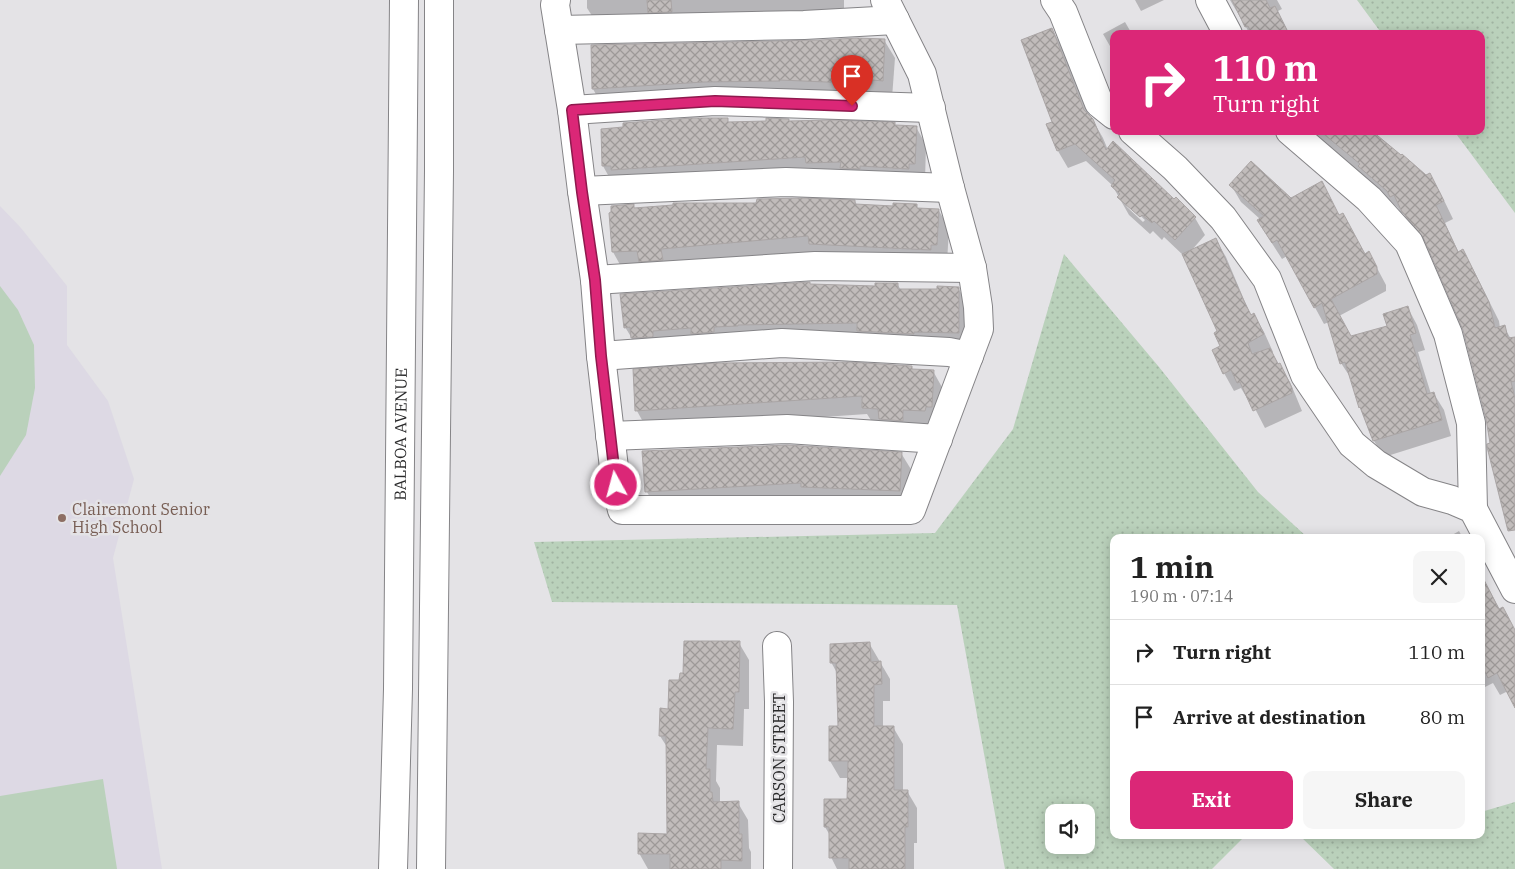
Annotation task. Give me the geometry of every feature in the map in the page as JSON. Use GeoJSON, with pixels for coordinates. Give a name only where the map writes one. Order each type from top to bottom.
{"type":"FeatureCollection","features":[{"type":"Feature","properties":{"kind":"main road","name":"BALBOA AVENUE"},"geometry":{"type":"LineString","coordinates":[[393,869],[398,689],[404,0]]}},
{"type":"Feature","properties":{"kind":"main road"},"geometry":{"type":"LineString","coordinates":[[431,869],[439,0]]}},
{"type":"Feature","properties":{"kind":"main road"},"geometry":{"type":"LineString","coordinates":[[439,32],[445,0]]}},
{"type":"Feature","properties":{"kind":"main road"},"geometry":{"type":"LineString","coordinates":[[556,0],[559,30],[595,280],[601,356],[616,485],[622,510],[911,510],[979,329],[978,306],[972,268],[922,74],[890,10],[804,25],[559,30]]}},
{"type":"Feature","properties":{"kind":"main road"},"geometry":{"type":"LineString","coordinates":[[1055,0],[1063,12],[1099,102],[1110,112]]}},
{"type":"Feature","properties":{"kind":"main road"},"geometry":{"type":"LineString","coordinates":[[1210,0],[1226,30]]}},
{"type":"Feature","properties":{"kind":"main road"},"geometry":{"type":"LineString","coordinates":[[572,110],[715,101],[930,108]]}},
{"type":"Feature","properties":{"kind":"main road"},"geometry":{"type":"LineString","coordinates":[[1138,135],[1175,168],[1223,218],[1267,279],[1305,375],[1352,444],[1376,464],[1423,492],[1452,500],[1473,509]]}},
{"type":"Feature","properties":{"kind":"main road"},"geometry":{"type":"LineString","coordinates":[[1295,135],[1369,199],[1409,243],[1448,334],[1471,423],[1473,509],[1515,589]]}},
{"type":"Feature","properties":{"kind":"main road"},"geometry":{"type":"LineString","coordinates":[[582,192],[786,182],[950,188]]}},
{"type":"Feature","properties":{"kind":"main road"},"geometry":{"type":"LineString","coordinates":[[595,280],[816,266],[972,268]]}},
{"type":"Feature","properties":{"kind":"main road"},"geometry":{"type":"LineString","coordinates":[[601,356],[782,343],[949,352],[969,356]]}},
{"type":"Feature","properties":{"kind":"main road"},"geometry":{"type":"LineString","coordinates":[[610,436],[787,429],[938,439]]}},
{"type":"Feature","properties":{"kind":"main road","name":"CARSON STREET"},"geometry":{"type":"LineString","coordinates":[[777,646],[779,702],[778,869]]}},
{"type":"Feature","properties":{"kind":"shaded area","name":"Clairemont Senior High School"},"geometry":{"type":"Polygon","coordinates":[[[0,206],[21,228],[67,286],[67,345],[108,401],[134,479],[113,558],[162,869],[0,869],[0,206]]]}},
{"type":"Feature","properties":{"kind":"green space"},"geometry":{"type":"Polygon","coordinates":[[[1357,0],[1515,0],[1515,213],[1457,135],[1485,135],[1485,30],[1379,30],[1357,0]]]}},
{"type":"Feature","properties":{"kind":"green space"},"geometry":{"type":"Polygon","coordinates":[[[1064,254],[1159,367],[1258,492],[1304,534],[1110,534],[1110,839],[1242,839],[1212,869],[1005,869],[957,605],[552,602],[534,542],[935,533],[1013,429],[1064,254]]]}},
{"type":"Feature","properties":{"kind":"green space"},"geometry":{"type":"Polygon","coordinates":[[[0,286],[18,310],[34,345],[35,388],[26,435],[0,476],[0,286]]]}},
{"type":"Feature","properties":{"kind":"green space"},"geometry":{"type":"Polygon","coordinates":[[[103,779],[117,869],[0,869],[0,796],[103,779]]]}},
{"type":"Feature","properties":{"kind":"green space"},"geometry":{"type":"Polygon","coordinates":[[[1515,802],[1515,869],[1334,869],[1303,839],[1485,839],[1485,811],[1515,802]]]}},
{"type":"Feature","properties":{"kind":"building"},"geometry":{"type":"Polygon","coordinates":[[[647,0],[671,0],[672,12],[648,13],[647,0]]]}},
{"type":"Feature","properties":{"kind":"building"},"geometry":{"type":"Polygon","coordinates":[[[1232,0],[1266,0],[1270,8],[1275,6],[1287,30],[1250,30],[1248,26],[1245,27],[1232,0]]]}},
{"type":"Feature","properties":{"kind":"building"},"geometry":{"type":"Polygon","coordinates":[[[1052,28],[1084,110],[1093,119],[1106,150],[1113,141],[1174,199],[1176,197],[1196,217],[1175,240],[1154,221],[1152,223],[1142,215],[1140,217],[1117,197],[1120,194],[1111,186],[1115,180],[1075,144],[1057,151],[1046,124],[1052,122],[1021,40],[1052,28]]]}},
{"type":"Feature","properties":{"kind":"building"},"geometry":{"type":"Polygon","coordinates":[[[857,38],[885,39],[883,81],[873,80],[872,84],[780,80],[704,82],[592,89],[591,45],[857,38]]]}},
{"type":"Feature","properties":{"kind":"building"},"geometry":{"type":"Polygon","coordinates":[[[692,118],[728,118],[728,122],[766,121],[766,118],[789,119],[789,121],[895,122],[895,125],[917,126],[915,164],[909,164],[909,169],[860,166],[860,169],[840,168],[841,162],[806,163],[805,157],[611,170],[611,166],[602,166],[601,129],[623,127],[623,123],[692,118]]]}},
{"type":"Feature","properties":{"kind":"building"},"geometry":{"type":"Polygon","coordinates":[[[1325,135],[1377,135],[1426,175],[1430,173],[1444,201],[1436,205],[1458,252],[1463,249],[1489,302],[1495,328],[1505,325],[1508,338],[1515,337],[1515,381],[1511,382],[1515,398],[1515,530],[1508,531],[1487,447],[1487,444],[1490,443],[1486,419],[1463,330],[1423,237],[1402,212],[1394,195],[1390,197],[1387,191],[1358,166],[1360,164],[1325,135]]]}},
{"type":"Feature","properties":{"kind":"building"},"geometry":{"type":"Polygon","coordinates":[[[1251,161],[1291,198],[1322,181],[1339,215],[1343,213],[1365,254],[1369,251],[1377,267],[1377,274],[1331,299],[1351,336],[1387,326],[1383,314],[1408,306],[1416,333],[1410,335],[1427,394],[1434,392],[1442,420],[1373,441],[1359,408],[1345,362],[1340,364],[1322,303],[1314,308],[1277,240],[1272,243],[1257,220],[1264,216],[1229,185],[1251,161]]]}},
{"type":"Feature","properties":{"kind":"building"},"geometry":{"type":"Polygon","coordinates":[[[757,199],[855,200],[855,204],[893,206],[893,203],[917,204],[917,208],[939,209],[937,245],[931,245],[931,250],[809,244],[808,236],[661,249],[663,260],[639,262],[637,251],[612,252],[609,213],[611,212],[611,206],[634,204],[634,208],[673,205],[673,203],[756,203],[757,199]]]}},
{"type":"Feature","properties":{"kind":"building"},"geometry":{"type":"Polygon","coordinates":[[[1216,238],[1251,315],[1254,313],[1264,334],[1248,343],[1252,354],[1270,348],[1278,364],[1280,363],[1292,388],[1292,393],[1253,411],[1240,382],[1237,383],[1231,370],[1223,374],[1212,350],[1220,346],[1214,333],[1217,331],[1182,254],[1216,238]]]}},
{"type":"Feature","properties":{"kind":"building"},"geometry":{"type":"Polygon","coordinates":[[[810,282],[810,284],[875,286],[875,283],[898,283],[898,289],[937,289],[937,286],[959,287],[959,333],[914,332],[914,334],[857,331],[857,323],[738,325],[714,327],[714,332],[691,334],[691,328],[653,331],[653,337],[631,338],[630,327],[624,328],[620,294],[810,282]]]}},
{"type":"Feature","properties":{"kind":"building"},"geometry":{"type":"Polygon","coordinates":[[[849,362],[912,366],[912,369],[934,370],[932,407],[926,407],[925,411],[903,410],[903,421],[879,419],[878,409],[862,408],[862,396],[635,411],[633,369],[716,363],[849,362]]]}},
{"type":"Feature","properties":{"kind":"building"},"geometry":{"type":"Polygon","coordinates":[[[787,445],[902,452],[900,491],[801,487],[801,483],[645,492],[642,451],[787,445]]]}},
{"type":"Feature","properties":{"kind":"building"},"geometry":{"type":"Polygon","coordinates":[[[1485,582],[1499,609],[1503,607],[1515,630],[1515,708],[1497,673],[1488,678],[1485,672],[1485,582]]]}},
{"type":"Feature","properties":{"kind":"building"},"geometry":{"type":"Polygon","coordinates":[[[684,641],[740,641],[739,692],[735,692],[733,729],[708,728],[706,769],[710,769],[710,792],[712,792],[713,802],[739,801],[739,834],[742,834],[742,861],[721,860],[721,869],[670,869],[670,854],[638,854],[638,833],[667,834],[666,736],[659,736],[660,708],[668,709],[669,680],[679,680],[680,673],[683,673],[684,641]]]}},
{"type":"Feature","properties":{"kind":"building"},"geometry":{"type":"Polygon","coordinates":[[[870,642],[871,662],[881,661],[882,684],[874,685],[874,726],[894,726],[894,790],[908,790],[908,827],[905,827],[905,869],[849,869],[849,858],[829,858],[829,827],[824,827],[824,799],[847,799],[848,761],[829,761],[829,726],[838,726],[836,663],[830,663],[830,644],[870,642]]]}},
{"type":"Feature","properties":{"kind":"place","name":"Clairemont Senior High School"},"geometry":{"type":"Point","coordinates":[62,518]}},
{"type":"Feature","properties":{"kind":"route"},"geometry":{"type":"LineString","coordinates":[[616,485],[601,356],[595,280],[572,110],[715,101],[852,106]]}}]}
